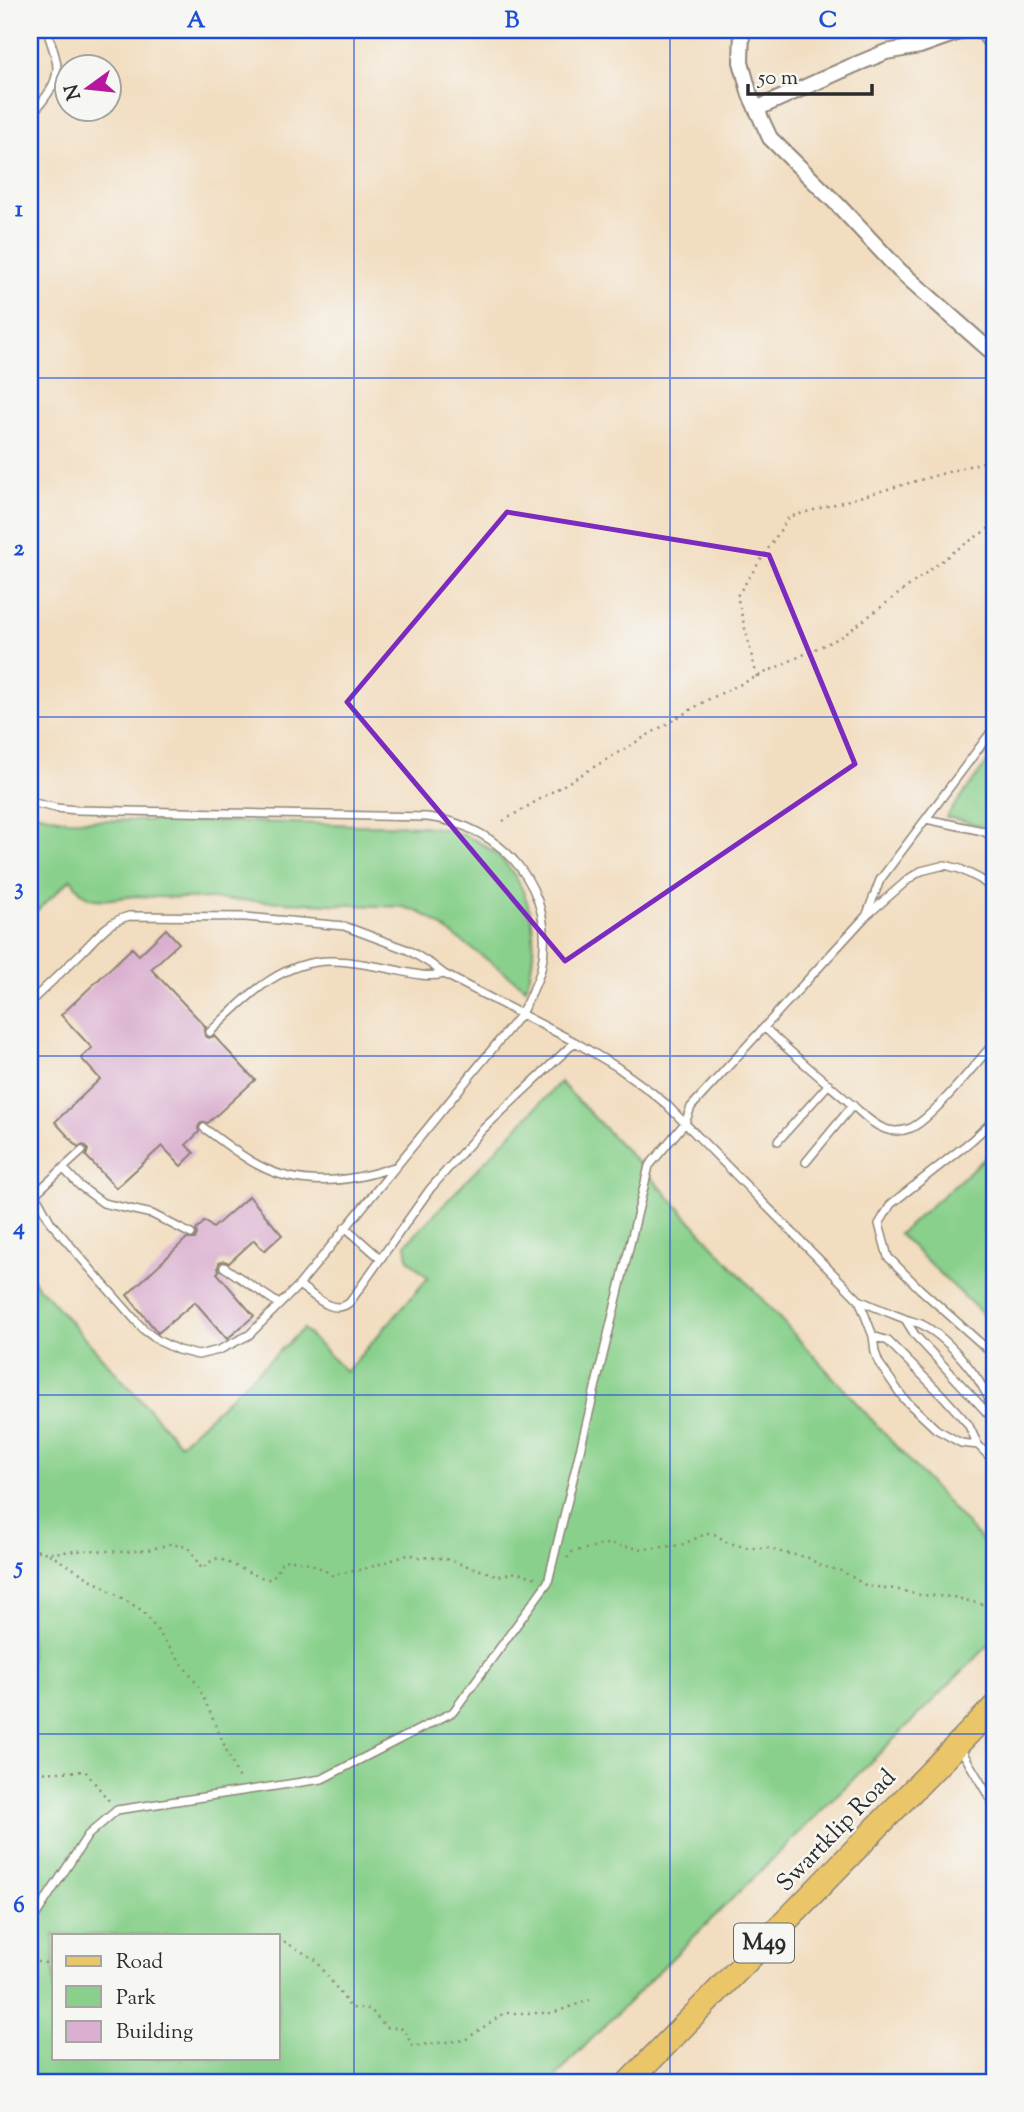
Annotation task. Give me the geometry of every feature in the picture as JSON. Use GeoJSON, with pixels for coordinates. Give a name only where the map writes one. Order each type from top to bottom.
{"type":"FeatureCollection","features":[{"type":"Feature","properties":{"kind":"main road","name":"Swartklip Road"},"geometry":{"type":"LineString","coordinates":[[629,2082],[994,1707]]}},
{"type":"Feature","properties":{"kind":"street"},"geometry":{"type":"LineString","coordinates":[[742,30],[741,62],[750,95],[770,138],[899,270],[994,354]]}},
{"type":"Feature","properties":{"kind":"street"},"geometry":{"type":"LineString","coordinates":[[756,109],[886,52],[920,46],[965,30]]}},
{"type":"Feature","properties":{"kind":"street"},"geometry":{"type":"LineString","coordinates":[[977,30],[982,31],[994,46]]}},
{"type":"Feature","properties":{"kind":"lane"},"geometry":{"type":"LineString","coordinates":[[30,117],[46,96],[57,68],[47,30]]}},
{"type":"Feature","properties":{"kind":"lane"},"geometry":{"type":"LineString","coordinates":[[866,916],[880,880],[994,728]]}},
{"type":"Feature","properties":{"kind":"lane"},"geometry":{"type":"LineString","coordinates":[[30,802],[76,810],[441,818],[469,827],[493,841],[512,858],[528,879],[539,908],[544,938],[537,982],[521,1014],[299,1285],[248,1335],[219,1350],[198,1354],[159,1342],[144,1330],[84,1262],[51,1223],[35,1194],[30,1132]]}},
{"type":"Feature","properties":{"kind":"lane"},"geometry":{"type":"LineString","coordinates":[[926,819],[983,831],[994,838]]}},
{"type":"Feature","properties":{"kind":"lane"},"geometry":{"type":"LineString","coordinates":[[30,1924],[88,1835],[117,1810],[322,1779],[453,1712],[548,1582],[649,1166],[685,1123],[691,1107],[866,916],[910,878],[921,871],[945,865],[980,879],[994,890]]}},
{"type":"Feature","properties":{"kind":"lane"},"geometry":{"type":"LineString","coordinates":[[30,1002],[102,930],[129,916],[246,917],[344,926],[408,950],[444,974],[575,1042],[632,1077],[666,1104],[859,1300],[921,1324],[957,1355],[984,1388],[992,1404],[994,1419]]}},
{"type":"Feature","properties":{"kind":"lane"},"geometry":{"type":"LineString","coordinates":[[210,1032],[256,990],[276,975],[296,967],[331,961],[430,977],[444,974]]}},
{"type":"Feature","properties":{"kind":"lane"},"geometry":{"type":"LineString","coordinates":[[765,1028],[870,1120],[885,1129],[895,1131],[920,1123],[994,1043]]}},
{"type":"Feature","properties":{"kind":"lane"},"geometry":{"type":"LineString","coordinates":[[299,1285],[332,1308],[344,1307],[350,1302],[430,1189],[482,1130],[575,1042]]}},
{"type":"Feature","properties":{"kind":"lane"},"geometry":{"type":"LineString","coordinates":[[778,1141],[828,1084]]}},
{"type":"Feature","properties":{"kind":"lane"},"geometry":{"type":"LineString","coordinates":[[806,1162],[853,1105]]}},
{"type":"Feature","properties":{"kind":"lane"},"geometry":{"type":"LineString","coordinates":[[994,1120],[961,1150],[891,1204],[879,1224],[888,1257],[994,1355]]}},
{"type":"Feature","properties":{"kind":"lane"},"geometry":{"type":"LineString","coordinates":[[204,1128],[258,1165],[272,1172],[298,1178],[344,1180],[398,1166]]}},
{"type":"Feature","properties":{"kind":"lane"},"geometry":{"type":"LineString","coordinates":[[35,1194],[82,1151]]}},
{"type":"Feature","properties":{"kind":"lane"},"geometry":{"type":"LineString","coordinates":[[63,1168],[80,1186],[103,1203],[152,1214],[191,1234]]}},
{"type":"Feature","properties":{"kind":"lane"},"geometry":{"type":"LineString","coordinates":[[345,1227],[380,1258]]}},
{"type":"Feature","properties":{"kind":"lane"},"geometry":{"type":"LineString","coordinates":[[225,1266],[279,1304]]}},
{"type":"Feature","properties":{"kind":"lane"},"geometry":{"type":"LineString","coordinates":[[859,1300],[873,1336],[875,1352],[904,1399],[936,1429],[961,1443],[978,1446]]}},
{"type":"Feature","properties":{"kind":"lane"},"geometry":{"type":"LineString","coordinates":[[904,1319],[915,1335],[994,1419]]}},
{"type":"Feature","properties":{"kind":"lane"},"geometry":{"type":"LineString","coordinates":[[873,1336],[888,1341],[942,1395],[968,1424],[978,1446],[994,1461]]}},
{"type":"Feature","properties":{"kind":"lane"},"geometry":{"type":"LineString","coordinates":[[958,1744],[994,1805]]}},
{"type":"Feature","properties":{"kind":"path"},"geometry":{"type":"LineString","coordinates":[[757,677],[737,596],[789,517],[994,459]]}},
{"type":"Feature","properties":{"kind":"path"},"geometry":{"type":"LineString","coordinates":[[503,821],[707,700],[843,636],[956,550],[994,525]]}},
{"type":"Feature","properties":{"kind":"path"},"geometry":{"type":"LineString","coordinates":[[30,1549],[48,1553],[90,1550],[123,1552],[148,1550],[170,1544],[188,1547],[202,1569],[218,1558],[260,1578],[269,1578],[277,1573],[282,1561],[293,1558],[332,1575],[364,1569],[411,1554],[416,1557],[442,1558],[499,1576],[516,1572],[548,1582],[572,1552],[606,1544],[643,1549],[681,1545],[708,1534],[748,1548],[769,1548],[807,1557],[821,1566],[842,1571],[867,1586],[920,1595],[953,1597],[993,1607]]}},
{"type":"Feature","properties":{"kind":"path"},"geometry":{"type":"LineString","coordinates":[[48,1553],[143,1611],[199,1686],[244,1791]]}},
{"type":"Feature","properties":{"kind":"path"},"geometry":{"type":"LineString","coordinates":[[30,1773],[85,1770],[117,1810]]}},
{"type":"Feature","properties":{"kind":"path"},"geometry":{"type":"LineString","coordinates":[[280,1939],[316,1960],[351,2008],[370,2009],[386,2026],[404,2029],[412,2046],[466,2040],[504,2013],[552,2013],[590,2000]]}},
{"type":"Feature","properties":{"kind":"path"},"geometry":{"type":"LineString","coordinates":[[30,1961],[52,1964]]}},
{"type":"Feature","properties":{"kind":"highlighted area"},"geometry":{"type":"Polygon","coordinates":[[[507,512],[769,555],[855,764],[565,961],[347,702],[507,512]]]}},
{"type":"Feature","properties":{"kind":"green space"},"geometry":{"type":"Polygon","coordinates":[[[994,754],[994,830],[946,817],[994,754]]]}},
{"type":"Feature","properties":{"kind":"green space"},"geometry":{"type":"Polygon","coordinates":[[[30,812],[67,820],[408,825],[461,834],[483,845],[501,859],[515,877],[525,897],[531,918],[533,941],[532,965],[526,988],[430,918],[403,907],[135,896],[94,899],[82,893],[71,879],[30,917],[30,812]]]}},
{"type":"Feature","properties":{"kind":"green space"},"geometry":{"type":"Polygon","coordinates":[[[560,1082],[641,1166],[994,1554],[994,1640],[657,1973],[552,2082],[30,2082],[30,1277],[180,1444],[303,1329],[346,1372],[428,1278],[408,1259],[406,1244],[560,1082]]]}},
{"type":"Feature","properties":{"kind":"green space"},"geometry":{"type":"Polygon","coordinates":[[[994,1150],[994,1325],[899,1234],[994,1150]]]}},
{"type":"Feature","properties":{"kind":"building"},"geometry":{"type":"Polygon","coordinates":[[[166,929],[179,943],[151,969],[206,1027],[205,1036],[214,1036],[255,1080],[208,1123],[200,1124],[199,1132],[186,1145],[194,1153],[181,1166],[162,1146],[116,1188],[86,1156],[86,1146],[78,1147],[55,1122],[100,1079],[81,1058],[92,1048],[61,1015],[132,948],[139,955],[166,929]]]}},
{"type":"Feature","properties":{"kind":"building"},"geometry":{"type":"Polygon","coordinates":[[[249,1196],[282,1235],[264,1251],[254,1240],[229,1263],[219,1263],[217,1273],[254,1316],[227,1339],[195,1302],[158,1333],[127,1295],[186,1239],[195,1239],[196,1230],[205,1221],[213,1228],[249,1196]]]}}]}
